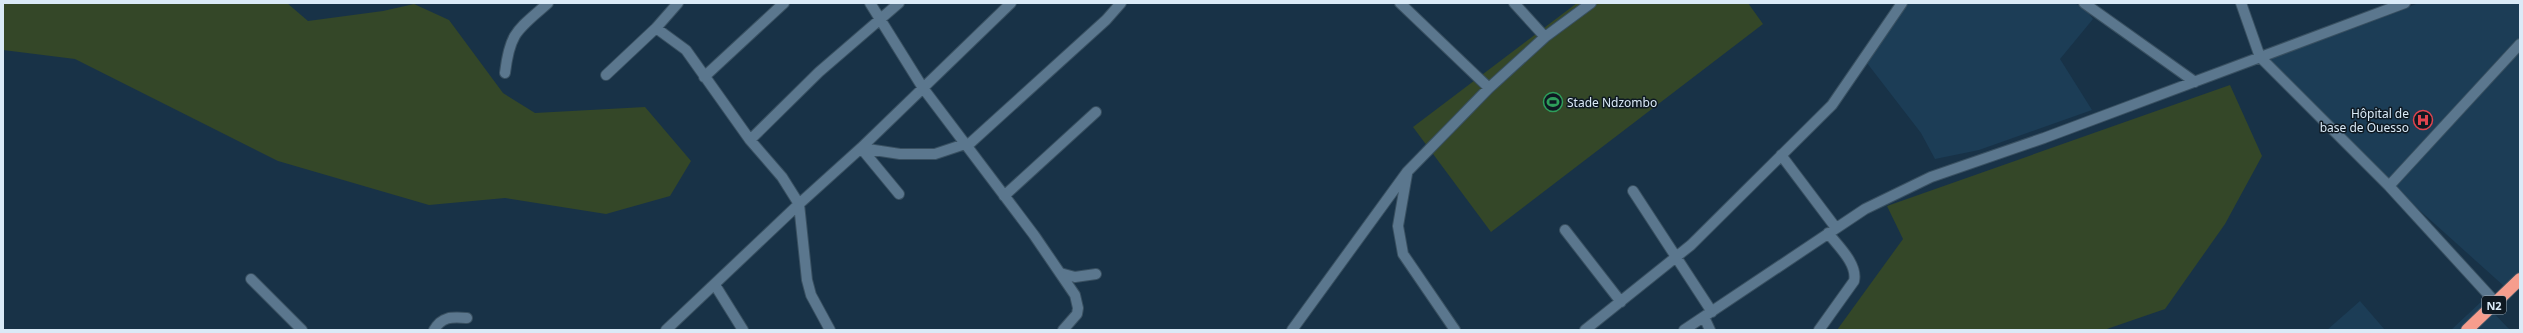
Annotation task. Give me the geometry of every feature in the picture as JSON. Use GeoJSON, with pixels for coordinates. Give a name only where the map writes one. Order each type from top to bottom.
{"type":"FeatureCollection","features":[{"type":"Feature","properties":{"kind":"highway","name":"N2"},"geometry":{"type":"LineString","coordinates":[[2467,330],[2497,304],[2520,279]]}},
{"type":"Feature","properties":{"kind":"street"},"geometry":{"type":"LineString","coordinates":[[505,74],[508,47],[517,31],[548,3]]}},
{"type":"Feature","properties":{"kind":"street"},"geometry":{"type":"LineString","coordinates":[[606,75],[656,28],[678,3]]}},
{"type":"Feature","properties":{"kind":"street"},"geometry":{"type":"LineString","coordinates":[[704,77],[784,3]]}},
{"type":"Feature","properties":{"kind":"street"},"geometry":{"type":"LineString","coordinates":[[870,3],[923,88],[1004,196],[1075,295],[1078,308],[1073,320],[1063,330]]}},
{"type":"Feature","properties":{"kind":"street"},"geometry":{"type":"LineString","coordinates":[[750,140],[819,72],[899,3]]}},
{"type":"Feature","properties":{"kind":"street"},"geometry":{"type":"LineString","coordinates":[[666,330],[799,204],[861,148],[1011,3]]}},
{"type":"Feature","properties":{"kind":"street"},"geometry":{"type":"LineString","coordinates":[[861,148],[900,154],[935,154],[966,145],[1106,20],[1121,3]]}},
{"type":"Feature","properties":{"kind":"street"},"geometry":{"type":"LineString","coordinates":[[1400,3],[1489,88]]}},
{"type":"Feature","properties":{"kind":"street"},"geometry":{"type":"LineString","coordinates":[[1514,3],[1545,37]]}},
{"type":"Feature","properties":{"kind":"street"},"geometry":{"type":"LineString","coordinates":[[1292,330],[1407,172],[1489,88],[1545,37],[1591,3]]}},
{"type":"Feature","properties":{"kind":"street"},"geometry":{"type":"LineString","coordinates":[[1586,330],[1691,245],[1832,105],[1902,3]]}},
{"type":"Feature","properties":{"kind":"street"},"geometry":{"type":"LineString","coordinates":[[2084,3],[2195,82]]}},
{"type":"Feature","properties":{"kind":"street"},"geometry":{"type":"LineString","coordinates":[[2241,3],[2260,58],[2389,186],[2497,304]]}},
{"type":"Feature","properties":{"kind":"street"},"geometry":{"type":"LineString","coordinates":[[1684,330],[1865,209],[1931,177],[2195,82],[2405,3]]}},
{"type":"Feature","properties":{"kind":"street"},"geometry":{"type":"LineString","coordinates":[[656,28],[686,50],[750,140],[782,177],[799,204],[805,269],[811,295],[830,330]]}},
{"type":"Feature","properties":{"kind":"street"},"geometry":{"type":"LineString","coordinates":[[2389,186],[2520,44]]}},
{"type":"Feature","properties":{"kind":"street"},"geometry":{"type":"LineString","coordinates":[[1004,196],[1096,112]]}},
{"type":"Feature","properties":{"kind":"street"},"geometry":{"type":"LineString","coordinates":[[861,148],[899,194]]}},
{"type":"Feature","properties":{"kind":"street"},"geometry":{"type":"LineString","coordinates":[[1781,155],[1832,231],[1853,266],[1856,274],[1854,281],[1819,330]]}},
{"type":"Feature","properties":{"kind":"street"},"geometry":{"type":"LineString","coordinates":[[1407,172],[1398,226],[1403,254],[1454,330]]}},
{"type":"Feature","properties":{"kind":"street"},"geometry":{"type":"LineString","coordinates":[[1633,191],[1675,258],[1708,315],[1710,330]]}},
{"type":"Feature","properties":{"kind":"street"},"geometry":{"type":"LineString","coordinates":[[1565,230],[1621,302]]}},
{"type":"Feature","properties":{"kind":"street"},"geometry":{"type":"LineString","coordinates":[[1060,273],[1075,277],[1096,274]]}},
{"type":"Feature","properties":{"kind":"street"},"geometry":{"type":"LineString","coordinates":[[251,279],[302,330]]}},
{"type":"Feature","properties":{"kind":"street"},"geometry":{"type":"LineString","coordinates":[[715,284],[743,330]]}},
{"type":"Feature","properties":{"kind":"street"},"geometry":{"type":"LineString","coordinates":[[434,330],[441,320],[448,317],[466,318]]}},
{"type":"Feature","properties":{"kind":"shaded area"},"geometry":{"type":"Polygon","coordinates":[[[1907,3],[2075,3],[2086,10],[2093,19],[2060,59],[2092,110],[1979,150],[1935,159],[1921,133],[1867,63],[1907,3]]]}},
{"type":"Feature","properties":{"kind":"shaded area","name":"Hôpital de base de Ouesso"},"geometry":{"type":"Polygon","coordinates":[[[2419,3],[2520,3],[2520,272],[2505,287],[2387,181],[2266,58],[2419,3]]]}},
{"type":"Feature","properties":{"kind":"shaded area"},"geometry":{"type":"Polygon","coordinates":[[[2360,301],[2385,330],[2327,330],[2360,301]]]}},
{"type":"Feature","properties":{"kind":"shaded area"},"geometry":{"type":"Polygon","coordinates":[[[2482,301],[2510,330],[2451,330],[2482,301]]]}},
{"type":"Feature","properties":{"kind":"green space"},"geometry":{"type":"Polygon","coordinates":[[[3,3],[287,3],[308,21],[383,11],[414,4],[449,20],[503,93],[535,113],[645,107],[691,161],[670,196],[606,214],[505,198],[429,205],[278,161],[75,59],[3,50],[3,3]]]}},
{"type":"Feature","properties":{"kind":"green space","name":"Stade Ndzombo"},"geometry":{"type":"Polygon","coordinates":[[[1577,3],[1748,3],[1763,24],[1491,232],[1413,127],[1577,3]]]}},
{"type":"Feature","properties":{"kind":"green space"},"geometry":{"type":"Polygon","coordinates":[[[2230,85],[2262,156],[2225,224],[2165,309],[2104,330],[1837,330],[1903,239],[1887,206],[2230,85]]]}},
{"type":"Feature","properties":{"kind":"place","name":"Stade Ndzombo"},"geometry":{"type":"Point","coordinates":[1553,102]}},
{"type":"Feature","properties":{"kind":"place","name":"Hôpital de base de Ouesso"},"geometry":{"type":"Point","coordinates":[2423,120]}}]}
